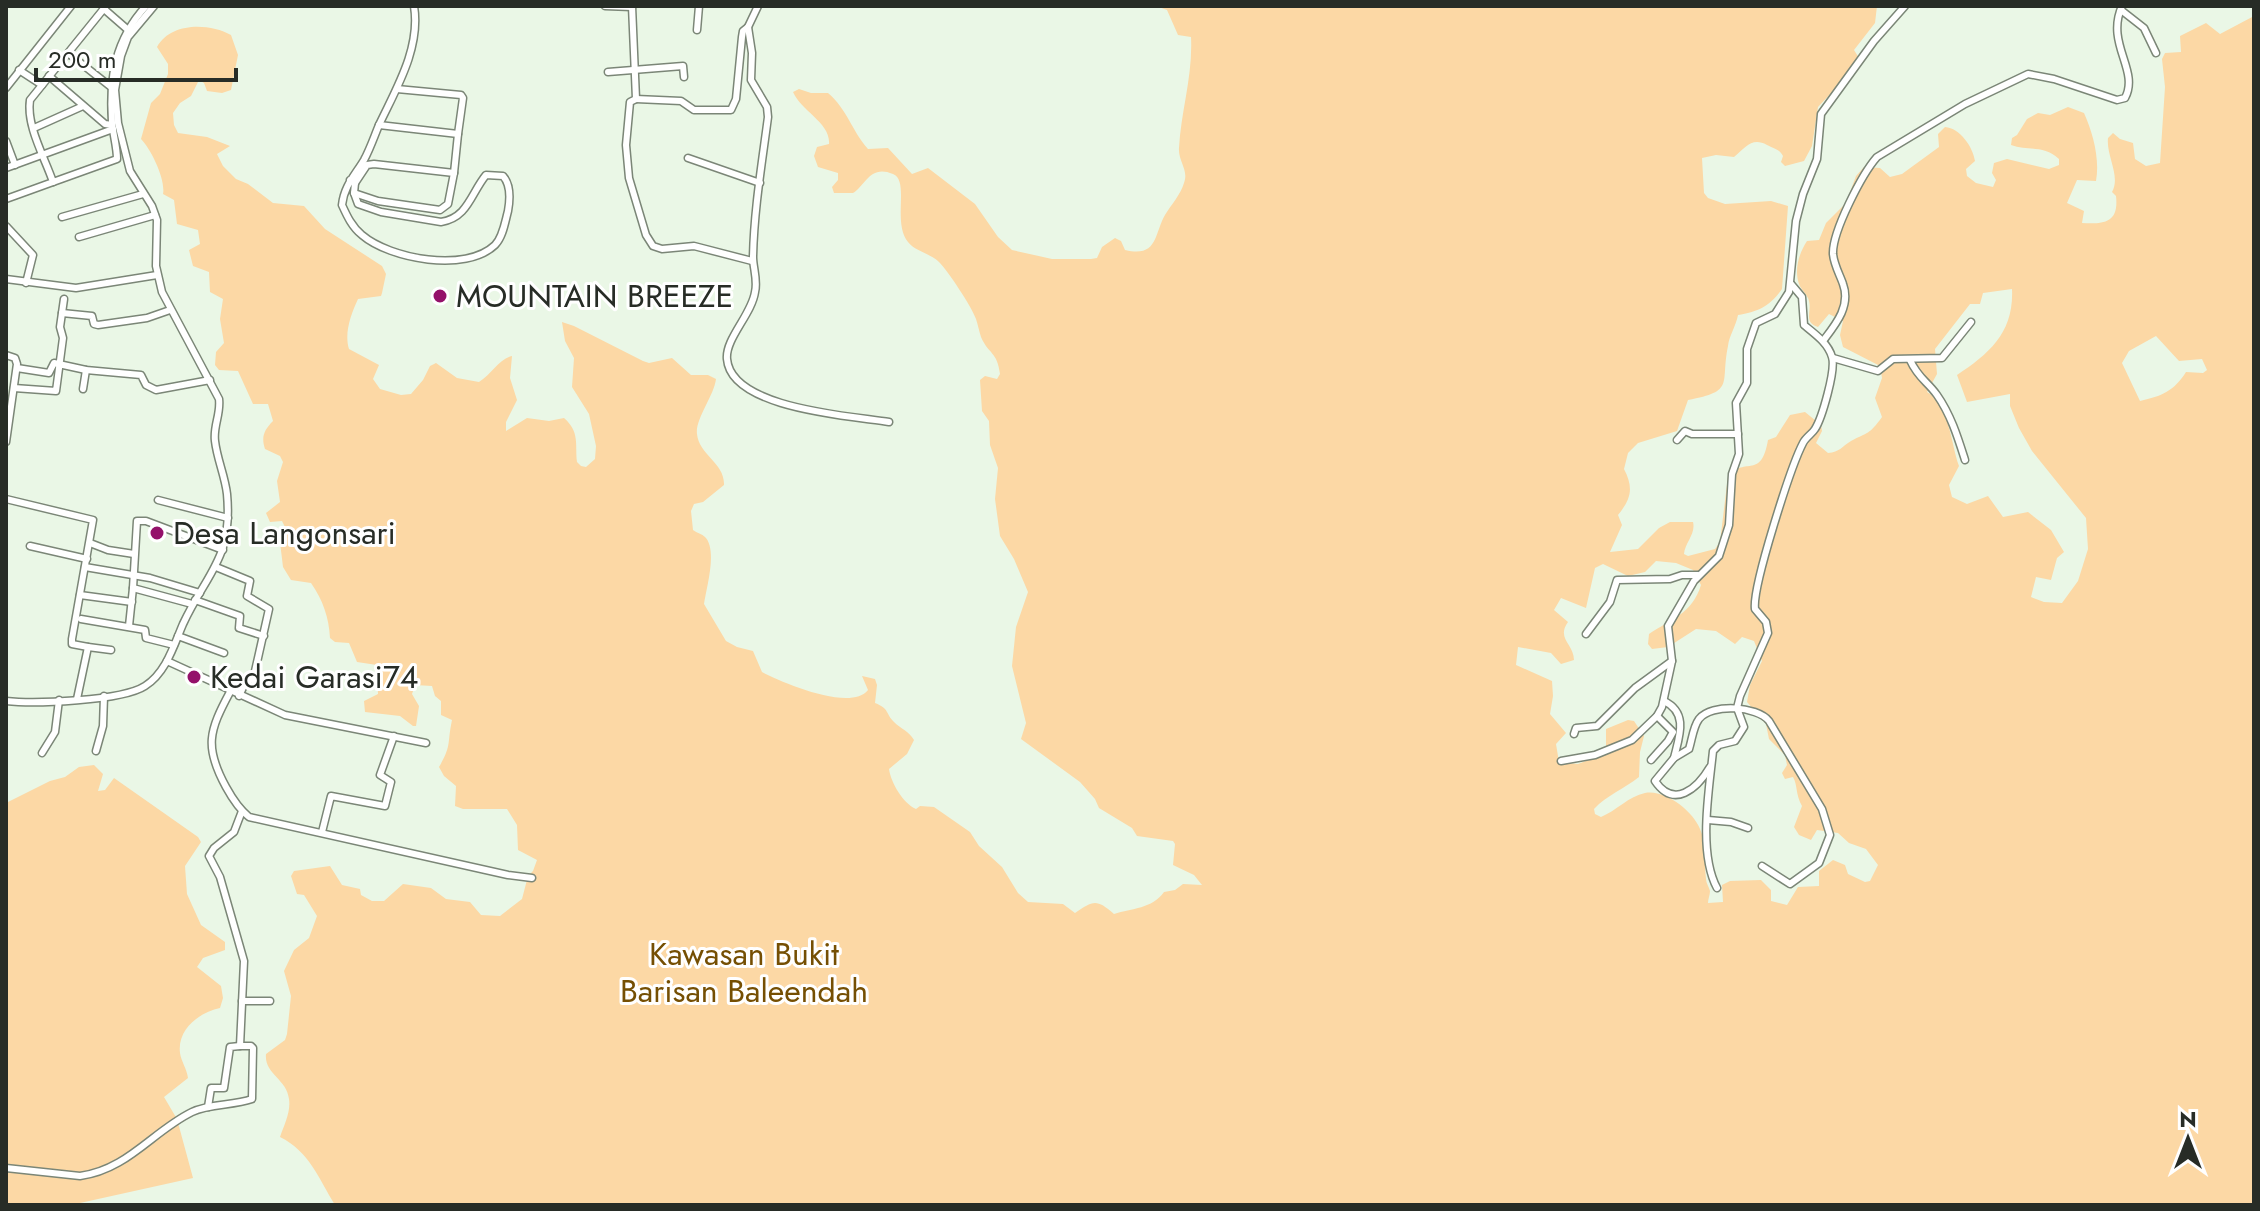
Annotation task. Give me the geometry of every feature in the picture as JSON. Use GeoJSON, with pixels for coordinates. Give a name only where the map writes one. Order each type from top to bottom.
{"type":"FeatureCollection","features":[{"type":"Feature","properties":{"kind":"street"},"geometry":{"type":"LineString","coordinates":[[6,88],[71,6]]}},
{"type":"Feature","properties":{"kind":"street"},"geometry":{"type":"LineString","coordinates":[[6,199],[117,159],[111,87],[116,57],[127,29],[146,6]]}},
{"type":"Feature","properties":{"kind":"street"},"geometry":{"type":"LineString","coordinates":[[6,701],[104,696],[134,691],[147,685],[167,661],[193,602],[216,567],[223,550],[228,518],[225,478],[214,437],[220,405],[210,380],[170,310],[157,275],[155,215],[126,161],[118,123],[115,90],[121,56],[128,37],[154,6]]}},
{"type":"Feature","properties":{"kind":"street"},"geometry":{"type":"LineString","coordinates":[[352,182],[358,204],[441,222],[451,221],[462,214],[486,175],[499,174],[507,181],[509,206],[500,239],[476,257],[464,260],[399,254],[369,240],[349,221],[342,205],[352,182],[363,161],[379,125],[397,89],[412,47],[416,24],[414,6]]}},
{"type":"Feature","properties":{"kind":"street"},"geometry":{"type":"LineString","coordinates":[[605,6],[632,6],[636,99]]}},
{"type":"Feature","properties":{"kind":"street"},"geometry":{"type":"LineString","coordinates":[[697,30],[699,6]]}},
{"type":"Feature","properties":{"kind":"street"},"geometry":{"type":"LineString","coordinates":[[752,261],[694,246],[662,249],[653,246],[646,235],[629,178],[626,145],[630,102],[636,99],[681,101],[694,110],[731,110],[736,99],[742,37],[758,6]]}},
{"type":"Feature","properties":{"kind":"street"},"geometry":{"type":"LineString","coordinates":[[1561,761],[1595,755],[1632,740],[1657,716],[1664,701],[1672,661],[1668,626],[1698,575],[1719,556],[1729,525],[1732,474],[1739,454],[1736,403],[1747,383],[1747,352],[1753,329],[1759,320],[1775,314],[1788,296],[1796,221],[1817,159],[1821,114],[1874,41],[1905,6]]}},
{"type":"Feature","properties":{"kind":"street"},"geometry":{"type":"LineString","coordinates":[[53,182],[34,128],[30,100],[105,8],[127,29]]}},
{"type":"Feature","properties":{"kind":"street"},"geometry":{"type":"LineString","coordinates":[[1823,341],[1837,322],[1846,300],[1845,288],[1833,256],[1836,235],[1862,178],[1877,157],[1954,110],[2022,75],[2035,74],[2117,100],[2125,98],[2129,80],[2115,30],[2121,8],[2144,28],[2156,53]]}},
{"type":"Feature","properties":{"kind":"street"},"geometry":{"type":"LineString","coordinates":[[748,27],[752,53],[751,80],[767,107],[768,117],[752,261],[755,294],[727,358],[736,378],[763,396],[796,407],[889,422]]}},
{"type":"Feature","properties":{"kind":"street"},"geometry":{"type":"LineString","coordinates":[[68,53],[111,87]]}},
{"type":"Feature","properties":{"kind":"street"},"geometry":{"type":"LineString","coordinates":[[608,72],[683,66],[684,77]]}},
{"type":"Feature","properties":{"kind":"street"},"geometry":{"type":"LineString","coordinates":[[19,70],[42,85]]}},
{"type":"Feature","properties":{"kind":"street"},"geometry":{"type":"LineString","coordinates":[[49,76],[112,127]]}},
{"type":"Feature","properties":{"kind":"street"},"geometry":{"type":"LineString","coordinates":[[354,193],[378,201],[440,210],[448,204],[463,98],[461,95],[397,89]]}},
{"type":"Feature","properties":{"kind":"street"},"geometry":{"type":"LineString","coordinates":[[34,128],[83,106]]}},
{"type":"Feature","properties":{"kind":"street"},"geometry":{"type":"LineString","coordinates":[[379,125],[458,134]]}},
{"type":"Feature","properties":{"kind":"street"},"geometry":{"type":"LineString","coordinates":[[6,168],[112,127]]}},
{"type":"Feature","properties":{"kind":"street"},"geometry":{"type":"LineString","coordinates":[[6,141],[15,165]]}},
{"type":"Feature","properties":{"kind":"street"},"geometry":{"type":"LineString","coordinates":[[688,158],[760,183]]}},
{"type":"Feature","properties":{"kind":"street"},"geometry":{"type":"LineString","coordinates":[[352,182],[370,164],[454,173]]}},
{"type":"Feature","properties":{"kind":"street"},"geometry":{"type":"LineString","coordinates":[[62,217],[143,194]]}},
{"type":"Feature","properties":{"kind":"street"},"geometry":{"type":"LineString","coordinates":[[79,237],[155,215]]}},
{"type":"Feature","properties":{"kind":"street"},"geometry":{"type":"LineString","coordinates":[[6,226],[33,255],[26,283]]}},
{"type":"Feature","properties":{"kind":"street"},"geometry":{"type":"LineString","coordinates":[[6,279],[76,288],[157,275]]}},
{"type":"Feature","properties":{"kind":"street"},"geometry":{"type":"LineString","coordinates":[[1717,888],[1710,876],[1706,839],[1713,751],[1719,745],[1735,741],[1742,732],[1743,721],[1737,708],[1768,633],[1766,622],[1755,609],[1756,590],[1802,446],[1819,420],[1830,387],[1833,358],[1823,341],[1804,325],[1802,297],[1791,284]]}},
{"type":"Feature","properties":{"kind":"street"},"geometry":{"type":"LineString","coordinates":[[14,388],[55,392],[63,338],[60,327],[64,299]]}},
{"type":"Feature","properties":{"kind":"street"},"geometry":{"type":"LineString","coordinates":[[62,313],[92,316],[94,324],[98,325],[147,318],[170,310]]}},
{"type":"Feature","properties":{"kind":"street"},"geometry":{"type":"LineString","coordinates":[[1833,358],[1881,371],[1893,359],[1944,357],[1971,322]]}},
{"type":"Feature","properties":{"kind":"street"},"geometry":{"type":"LineString","coordinates":[[6,355],[15,358],[17,368],[6,442]]}},
{"type":"Feature","properties":{"kind":"street"},"geometry":{"type":"LineString","coordinates":[[1910,360],[1919,377],[1929,385],[1948,412],[1965,460]]}},
{"type":"Feature","properties":{"kind":"street"},"geometry":{"type":"LineString","coordinates":[[17,368],[49,373],[53,363],[86,370],[141,375],[146,385],[156,390],[210,380]]}},
{"type":"Feature","properties":{"kind":"street"},"geometry":{"type":"LineString","coordinates":[[83,389],[86,370]]}},
{"type":"Feature","properties":{"kind":"street"},"geometry":{"type":"LineString","coordinates":[[1677,440],[1685,431],[1692,434],[1738,434]]}},
{"type":"Feature","properties":{"kind":"street"},"geometry":{"type":"LineString","coordinates":[[6,499],[91,517],[94,522],[71,642],[111,650]]}},
{"type":"Feature","properties":{"kind":"street"},"geometry":{"type":"LineString","coordinates":[[158,500],[228,518]]}},
{"type":"Feature","properties":{"kind":"street"},"geometry":{"type":"LineString","coordinates":[[129,626],[136,523],[139,520],[223,550]]}},
{"type":"Feature","properties":{"kind":"street"},"geometry":{"type":"LineString","coordinates":[[90,543],[108,550],[134,554]]}},
{"type":"Feature","properties":{"kind":"street"},"geometry":{"type":"LineString","coordinates":[[30,546],[200,593]]}},
{"type":"Feature","properties":{"kind":"street"},"geometry":{"type":"LineString","coordinates":[[216,567],[250,581],[247,596],[268,607],[253,680],[247,679],[239,696]]}},
{"type":"Feature","properties":{"kind":"street"},"geometry":{"type":"LineString","coordinates":[[1586,634],[1610,602],[1617,580],[1698,575]]}},
{"type":"Feature","properties":{"kind":"street"},"geometry":{"type":"LineString","coordinates":[[159,594],[163,581]]}},
{"type":"Feature","properties":{"kind":"street"},"geometry":{"type":"LineString","coordinates":[[133,588],[240,616],[238,627],[264,636]]}},
{"type":"Feature","properties":{"kind":"street"},"geometry":{"type":"LineString","coordinates":[[80,595],[132,602]]}},
{"type":"Feature","properties":{"kind":"street"},"geometry":{"type":"LineString","coordinates":[[81,619],[145,630],[147,639],[174,645]]}},
{"type":"Feature","properties":{"kind":"street"},"geometry":{"type":"LineString","coordinates":[[178,636],[224,653]]}},
{"type":"Feature","properties":{"kind":"street"},"geometry":{"type":"LineString","coordinates":[[77,699],[88,647]]}},
{"type":"Feature","properties":{"kind":"street"},"geometry":{"type":"LineString","coordinates":[[167,661],[285,715],[426,743]]}},
{"type":"Feature","properties":{"kind":"street"},"geometry":{"type":"LineString","coordinates":[[1574,734],[1576,728],[1597,726],[1635,688],[1672,661]]}},
{"type":"Feature","properties":{"kind":"street"},"geometry":{"type":"LineString","coordinates":[[230,692],[216,719],[210,744],[220,776],[242,811],[265,822],[532,878]]}},
{"type":"Feature","properties":{"kind":"street"},"geometry":{"type":"LineString","coordinates":[[96,751],[103,726],[104,696]]}},
{"type":"Feature","properties":{"kind":"street"},"geometry":{"type":"LineString","coordinates":[[42,753],[55,732],[59,700]]}},
{"type":"Feature","properties":{"kind":"street"},"geometry":{"type":"LineString","coordinates":[[1664,701],[1680,718],[1681,728],[1674,758]]}},
{"type":"Feature","properties":{"kind":"street"},"geometry":{"type":"LineString","coordinates":[[1712,764],[1688,792],[1665,793],[1655,781],[1674,758],[1689,749],[1697,721],[1702,716],[1737,708],[1758,711],[1769,721],[1822,809],[1830,835],[1819,863],[1792,884],[1762,866]]}},
{"type":"Feature","properties":{"kind":"street"},"geometry":{"type":"LineString","coordinates":[[1651,760],[1673,731],[1657,716]]}},
{"type":"Feature","properties":{"kind":"street"},"geometry":{"type":"LineString","coordinates":[[322,832],[331,796],[385,806],[391,782],[380,775],[394,736]]}},
{"type":"Feature","properties":{"kind":"street"},"geometry":{"type":"LineString","coordinates":[[240,1046],[244,961],[220,877],[209,856],[234,832],[242,811]]}},
{"type":"Feature","properties":{"kind":"street"},"geometry":{"type":"LineString","coordinates":[[1708,820],[1731,822],[1748,828]]}},
{"type":"Feature","properties":{"kind":"street"},"geometry":{"type":"LineString","coordinates":[[242,1001],[270,1001]]}},
{"type":"Feature","properties":{"kind":"street"},"geometry":{"type":"LineString","coordinates":[[6,1168],[92,1175],[142,1149],[190,1112],[252,1099],[251,1046],[230,1047],[224,1088],[211,1088],[208,1107]]}},
{"type":"Feature","properties":{"kind":"green space","name":"Kawasan Bukit Barisan Baleendah"},"geometry":{"type":"Polygon","coordinates":[[[1156,6],[1877,6],[1875,23],[1854,50],[1859,58],[1853,70],[1818,107],[1812,146],[1804,161],[1785,166],[1781,162],[1783,156],[1780,152],[1757,142],[1749,144],[1734,157],[1716,155],[1702,158],[1704,193],[1708,198],[1725,204],[1771,201],[1788,206],[1782,289],[1763,307],[1738,315],[1720,389],[1688,400],[1677,431],[1638,443],[1628,453],[1624,469],[1630,493],[1618,515],[1622,525],[1610,552],[1638,549],[1659,528],[1670,522],[1693,522],[1684,554],[1688,556],[1715,549],[1720,542],[1728,476],[1735,470],[1757,464],[1768,440],[1776,437],[1790,415],[1805,412],[1821,425],[1822,431],[1816,443],[1828,453],[1868,432],[1882,417],[1875,398],[1882,378],[1880,366],[1843,347],[1840,335],[1843,321],[1829,314],[1818,327],[1813,325],[1809,316],[1809,301],[1799,284],[1797,273],[1807,241],[1819,240],[1826,223],[1846,203],[1856,176],[1864,167],[1880,168],[1890,177],[1902,174],[1939,147],[1938,134],[1945,127],[1961,135],[1972,150],[1975,161],[1966,169],[1967,176],[1976,183],[1993,187],[1996,180],[1992,173],[1994,163],[2007,159],[2049,169],[2059,165],[2059,159],[2048,152],[2011,145],[2012,138],[2027,119],[2038,113],[2050,115],[2068,107],[2084,113],[2095,146],[2097,173],[2096,181],[2077,180],[2067,203],[2084,211],[2082,223],[2103,222],[2112,217],[2116,205],[2116,196],[2112,192],[2115,179],[2108,138],[2113,133],[2133,143],[2135,159],[2146,166],[2160,163],[2165,87],[2162,59],[2165,53],[2181,52],[2180,36],[2206,23],[2220,34],[2254,16],[2254,1205],[335,1205],[306,1158],[280,1137],[288,1114],[289,1099],[284,1086],[266,1061],[266,1054],[285,1040],[287,1034],[291,996],[284,971],[294,950],[309,938],[317,916],[304,895],[297,894],[291,876],[294,871],[330,866],[342,885],[360,889],[361,895],[372,901],[384,901],[403,884],[431,888],[446,899],[470,902],[481,915],[500,916],[522,899],[528,876],[537,860],[518,850],[517,825],[507,809],[463,809],[455,806],[456,786],[439,767],[448,749],[452,720],[441,715],[441,701],[435,696],[432,686],[415,685],[412,694],[419,706],[416,726],[400,716],[365,712],[364,701],[378,694],[377,665],[357,662],[349,643],[335,642],[330,638],[325,609],[311,583],[291,580],[283,567],[279,534],[286,529],[282,521],[270,522],[266,513],[280,502],[277,481],[283,462],[280,456],[265,449],[264,434],[273,421],[268,404],[253,404],[238,371],[219,370],[215,365],[216,352],[224,343],[220,319],[223,299],[210,292],[209,272],[193,266],[189,250],[200,244],[198,230],[177,224],[174,200],[163,194],[157,165],[141,139],[151,103],[160,94],[168,74],[168,64],[157,47],[171,33],[191,27],[212,28],[231,35],[238,55],[231,90],[222,93],[207,91],[199,80],[191,96],[180,103],[173,113],[178,133],[207,137],[230,146],[217,154],[223,166],[236,179],[273,203],[304,206],[325,229],[382,266],[386,274],[381,296],[358,299],[347,337],[349,349],[379,365],[373,379],[380,389],[401,395],[411,394],[430,366],[436,363],[457,378],[479,382],[503,360],[512,356],[510,378],[517,400],[506,422],[506,431],[527,418],[549,421],[564,418],[575,433],[577,462],[586,467],[595,459],[596,446],[589,414],[572,387],[574,358],[565,341],[562,322],[643,361],[649,363],[672,358],[691,375],[708,375],[716,379],[697,434],[702,448],[720,471],[724,485],[703,502],[694,504],[691,511],[693,530],[705,537],[711,551],[704,604],[726,641],[753,651],[762,672],[816,693],[847,698],[859,696],[868,690],[862,676],[875,679],[875,703],[885,709],[914,740],[907,754],[889,769],[895,786],[907,802],[916,809],[920,806],[934,807],[970,832],[1028,902],[1063,904],[1075,913],[1098,903],[1114,914],[1148,905],[1164,892],[1175,890],[1183,884],[1202,885],[1194,875],[1173,865],[1173,841],[1137,836],[1132,828],[1099,808],[1080,782],[1021,739],[1026,723],[1012,666],[1016,627],[1028,592],[1000,536],[995,499],[998,468],[990,445],[989,421],[982,411],[980,380],[985,376],[997,379],[1000,374],[997,361],[981,337],[970,306],[948,273],[939,262],[911,245],[903,234],[898,178],[879,172],[853,193],[834,193],[832,187],[838,180],[838,173],[818,167],[814,156],[817,147],[829,144],[828,137],[821,123],[793,92],[799,89],[828,93],[868,149],[888,148],[912,174],[928,168],[975,204],[998,237],[1012,250],[1052,259],[1091,259],[1097,258],[1102,247],[1115,238],[1121,241],[1125,250],[1144,251],[1153,243],[1185,178],[1179,148],[1191,37],[1178,35],[1167,10],[1156,6]],[[2012,289],[1983,293],[1980,304],[1970,304],[1935,349],[1937,374],[1927,392],[1945,414],[1959,466],[1949,485],[1952,497],[1967,504],[1988,496],[2003,517],[2028,512],[2051,530],[2064,552],[2057,558],[2051,580],[2036,577],[2031,597],[2044,602],[2062,603],[2078,581],[2088,549],[2086,518],[2032,451],[2010,406],[2010,394],[1967,402],[1957,375],[1998,340],[2009,317],[2012,289]],[[2156,336],[2129,351],[2122,363],[2140,401],[2167,392],[2186,372],[2203,373],[2207,370],[2202,359],[2179,361],[2156,336]],[[1656,561],[1645,572],[1628,576],[1603,564],[1595,568],[1586,608],[1561,598],[1554,610],[1568,622],[1564,633],[1574,660],[1561,664],[1551,653],[1518,647],[1516,665],[1552,681],[1550,714],[1566,733],[1556,744],[1559,762],[1578,764],[1606,753],[1606,729],[1628,720],[1634,721],[1644,736],[1639,777],[1599,804],[1594,809],[1595,814],[1601,817],[1645,793],[1661,794],[1677,803],[1691,815],[1702,835],[1706,880],[1710,891],[1708,903],[1723,902],[1722,885],[1730,881],[1761,880],[1771,890],[1771,901],[1787,905],[1798,887],[1819,886],[1819,871],[1833,860],[1845,865],[1848,874],[1865,882],[1870,881],[1878,865],[1866,849],[1849,843],[1838,833],[1817,830],[1811,840],[1799,835],[1794,827],[1802,806],[1795,780],[1793,777],[1785,779],[1782,773],[1787,765],[1785,755],[1769,739],[1766,724],[1747,702],[1750,685],[1762,661],[1754,641],[1742,637],[1735,644],[1716,631],[1696,629],[1668,647],[1652,649],[1648,644],[1649,634],[1686,609],[1701,585],[1693,570],[1676,563],[1656,561]]]}},
{"type":"Feature","properties":{"kind":"green space"},"geometry":{"type":"Polygon","coordinates":[[[94,765],[103,774],[98,791],[105,790],[114,778],[198,837],[201,842],[185,866],[187,894],[201,925],[225,942],[225,950],[203,958],[197,967],[221,986],[223,998],[220,1008],[205,1013],[186,1029],[180,1053],[188,1078],[164,1097],[177,1119],[193,1178],[71,1205],[6,1205],[6,803],[65,777],[79,767],[94,765]]]}},
{"type":"Feature","properties":{"kind":"place","name":"MOUNTAIN BREEZE"},"geometry":{"type":"Point","coordinates":[440,296]}},
{"type":"Feature","properties":{"kind":"place","name":"Desa Langonsari"},"geometry":{"type":"Point","coordinates":[157,533]}},
{"type":"Feature","properties":{"kind":"place","name":"Kedai Garasi74"},"geometry":{"type":"Point","coordinates":[194,677]}}]}
